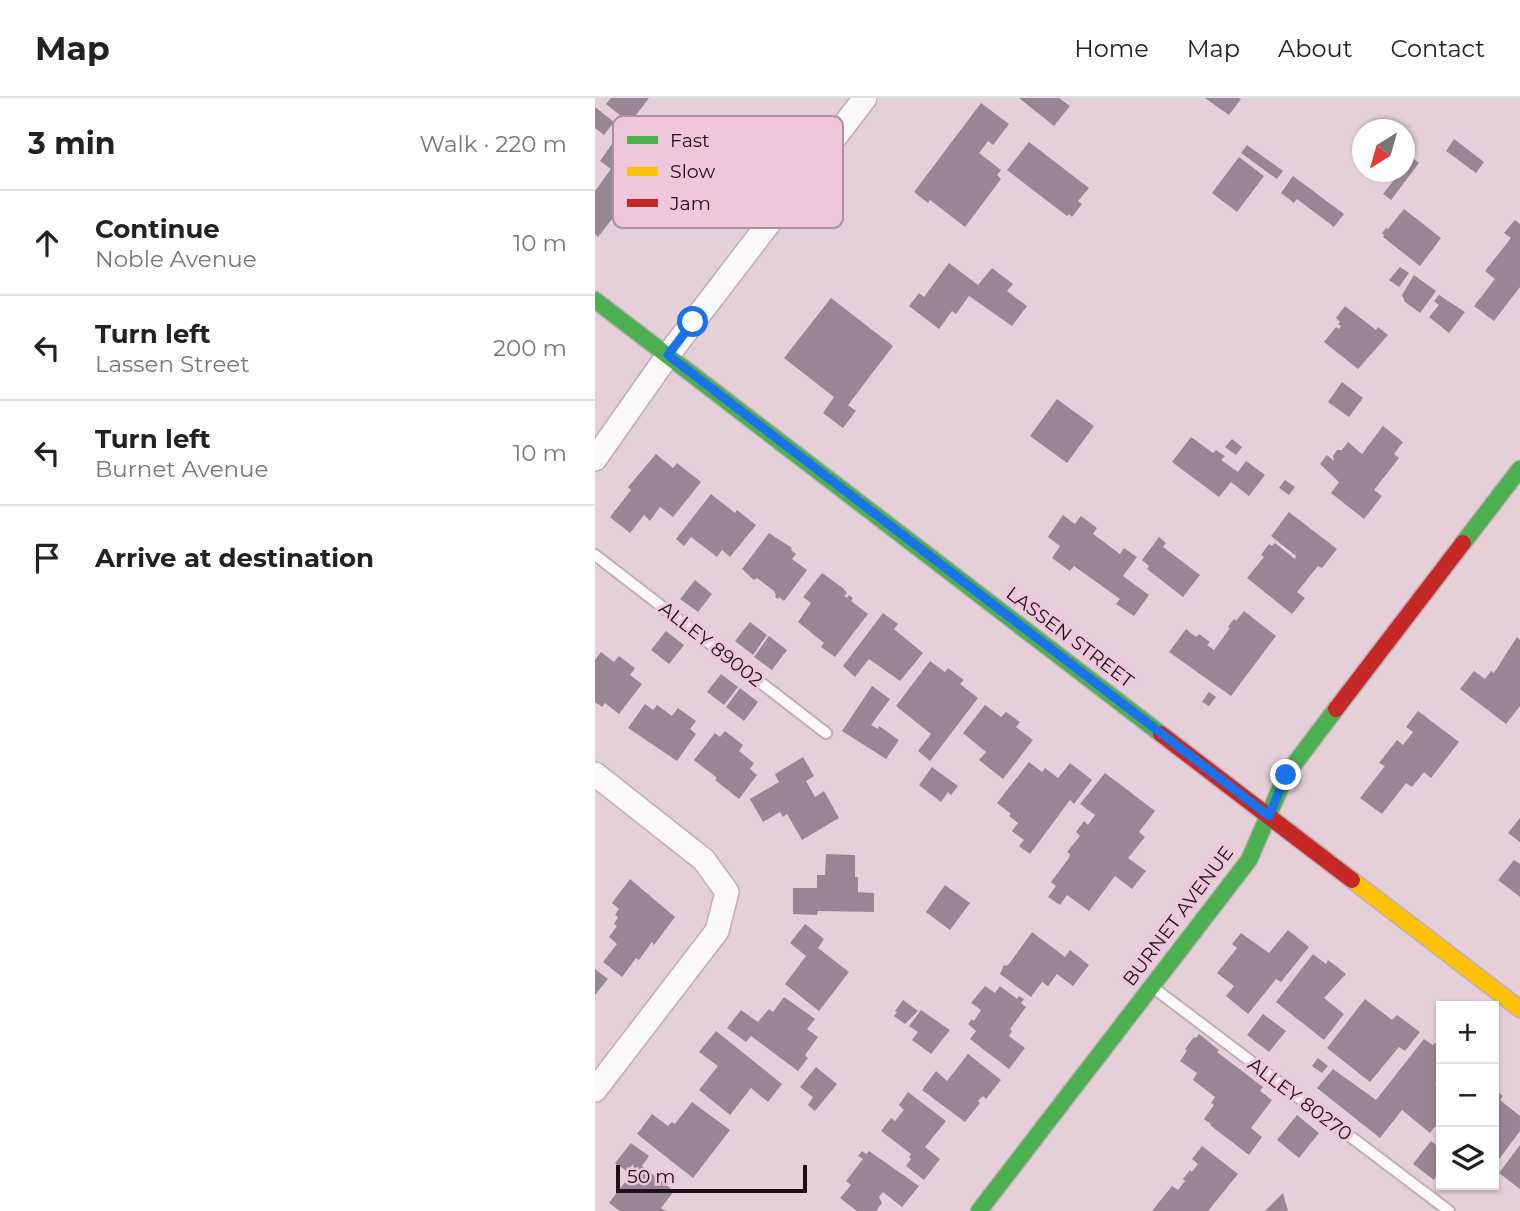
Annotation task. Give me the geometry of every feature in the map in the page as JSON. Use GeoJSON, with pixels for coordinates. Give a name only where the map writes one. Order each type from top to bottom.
{"type":"FeatureCollection","features":[{"type":"Feature","properties":{"kind":"main road","name":"LASSEN STREET"},"geometry":{"type":"LineString","coordinates":[[595,300],[1520,1009]]}},
{"type":"Feature","properties":{"kind":"main road","name":"BURNET AVENUE"},"geometry":{"type":"LineString","coordinates":[[979,1211],[1249,860],[1286,775],[1520,469]]}},
{"type":"Feature","properties":{"kind":"street"},"geometry":{"type":"LineString","coordinates":[[843,127],[865,98]]}},
{"type":"Feature","properties":{"kind":"street"},"geometry":{"type":"LineString","coordinates":[[595,459],[668,355],[765,228]]}},
{"type":"Feature","properties":{"kind":"street"},"geometry":{"type":"LineString","coordinates":[[595,774],[705,860],[727,892],[717,931],[595,1090]]}},
{"type":"Feature","properties":{"kind":"lane","name":"ALLEY 89002"},"geometry":{"type":"LineString","coordinates":[[595,555],[827,733]]}},
{"type":"Feature","properties":{"kind":"lane","name":"ALLEY 80270"},"geometry":{"type":"LineString","coordinates":[[1152,986],[1449,1211]]}},
{"type":"Feature","properties":{"kind":"building"},"geometry":{"type":"Polygon","coordinates":[[[611,98],[649,98],[635,116],[621,116],[606,104],[611,98]]]}},
{"type":"Feature","properties":{"kind":"building"},"geometry":{"type":"Polygon","coordinates":[[[1019,98],[1059,98],[1070,106],[1054,126],[1019,98]]]}},
{"type":"Feature","properties":{"kind":"building"},"geometry":{"type":"Polygon","coordinates":[[[1205,98],[1239,98],[1241,99],[1229,115],[1205,98]]]}},
{"type":"Feature","properties":{"kind":"building"},"geometry":{"type":"Polygon","coordinates":[[[981,103],[1009,124],[993,145],[988,141],[979,153],[1001,170],[997,175],[1001,179],[965,227],[930,200],[928,203],[914,192],[981,103]]]}},
{"type":"Feature","properties":{"kind":"building"},"geometry":{"type":"Polygon","coordinates":[[[595,107],[613,123],[604,135],[595,128],[595,107]]]}},
{"type":"Feature","properties":{"kind":"building"},"geometry":{"type":"Polygon","coordinates":[[[1454,139],[1484,162],[1476,173],[1446,151],[1454,139]]]}},
{"type":"Feature","properties":{"kind":"building"},"geometry":{"type":"Polygon","coordinates":[[[1029,142],[1089,188],[1078,201],[1082,204],[1072,217],[1069,214],[1067,216],[1007,170],[1029,142]]]}},
{"type":"Feature","properties":{"kind":"building"},"geometry":{"type":"Polygon","coordinates":[[[613,145],[613,218],[598,237],[595,234],[595,191],[611,169],[600,161],[613,145]]]}},
{"type":"Feature","properties":{"kind":"building"},"geometry":{"type":"Polygon","coordinates":[[[1247,145],[1283,171],[1277,179],[1241,153],[1247,145]]]}},
{"type":"Feature","properties":{"kind":"building"},"geometry":{"type":"Polygon","coordinates":[[[1239,157],[1264,176],[1237,212],[1212,193],[1239,157]]]}},
{"type":"Feature","properties":{"kind":"building"},"geometry":{"type":"Polygon","coordinates":[[[1293,176],[1344,214],[1334,227],[1297,199],[1294,203],[1281,193],[1293,176]]]}},
{"type":"Feature","properties":{"kind":"building"},"geometry":{"type":"Polygon","coordinates":[[[1392,182],[1405,182],[1391,200],[1383,194],[1392,182]]]}},
{"type":"Feature","properties":{"kind":"building"},"geometry":{"type":"Polygon","coordinates":[[[1404,209],[1441,238],[1420,266],[1383,237],[1382,233],[1404,209]]]}},
{"type":"Feature","properties":{"kind":"building"},"geometry":{"type":"Polygon","coordinates":[[[1515,220],[1520,224],[1520,287],[1494,321],[1474,306],[1495,279],[1485,271],[1511,238],[1504,233],[1515,220]]]}},
{"type":"Feature","properties":{"kind":"building"},"geometry":{"type":"Polygon","coordinates":[[[949,263],[978,285],[992,268],[1013,284],[1007,291],[1027,306],[1012,326],[969,296],[956,314],[952,311],[939,329],[909,306],[919,293],[924,297],[949,263]]]}},
{"type":"Feature","properties":{"kind":"building"},"geometry":{"type":"Polygon","coordinates":[[[1400,267],[1409,273],[1399,287],[1389,280],[1400,267]]]}},
{"type":"Feature","properties":{"kind":"building"},"geometry":{"type":"Polygon","coordinates":[[[1414,275],[1436,291],[1420,313],[1405,302],[1402,295],[1414,275]]]}},
{"type":"Feature","properties":{"kind":"building"},"geometry":{"type":"Polygon","coordinates":[[[1439,295],[1465,312],[1449,333],[1429,317],[1439,305],[1434,301],[1439,295]]]}},
{"type":"Feature","properties":{"kind":"building"},"geometry":{"type":"Polygon","coordinates":[[[831,298],[893,346],[848,405],[856,411],[843,428],[823,413],[834,397],[784,358],[831,298]]]}},
{"type":"Feature","properties":{"kind":"building"},"geometry":{"type":"Polygon","coordinates":[[[1345,306],[1376,330],[1378,327],[1388,335],[1358,369],[1324,342],[1336,327],[1339,329],[1341,326],[1336,318],[1345,306]]]}},
{"type":"Feature","properties":{"kind":"building"},"geometry":{"type":"Polygon","coordinates":[[[1342,382],[1363,398],[1349,417],[1328,402],[1342,382]]]}},
{"type":"Feature","properties":{"kind":"building"},"geometry":{"type":"Polygon","coordinates":[[[1057,399],[1094,426],[1067,463],[1030,436],[1057,399]]]}},
{"type":"Feature","properties":{"kind":"building"},"geometry":{"type":"Polygon","coordinates":[[[1383,426],[1403,442],[1394,454],[1399,458],[1374,490],[1382,496],[1364,519],[1331,493],[1339,482],[1320,464],[1327,455],[1334,461],[1333,456],[1337,450],[1342,450],[1348,442],[1362,454],[1383,426]]]}},
{"type":"Feature","properties":{"kind":"building"},"geometry":{"type":"Polygon","coordinates":[[[1191,437],[1213,453],[1216,450],[1225,456],[1221,460],[1238,472],[1246,461],[1265,475],[1249,496],[1231,482],[1219,497],[1172,462],[1191,437]]]}},
{"type":"Feature","properties":{"kind":"building"},"geometry":{"type":"Polygon","coordinates":[[[1232,439],[1242,447],[1236,455],[1225,447],[1232,439]]]}},
{"type":"Feature","properties":{"kind":"building"},"geometry":{"type":"Polygon","coordinates":[[[656,454],[673,468],[677,463],[701,482],[673,517],[660,507],[650,521],[644,515],[630,533],[610,517],[631,490],[628,487],[656,454]]]}},
{"type":"Feature","properties":{"kind":"building"},"geometry":{"type":"Polygon","coordinates":[[[1285,480],[1295,487],[1289,495],[1279,488],[1285,480]]]}},
{"type":"Feature","properties":{"kind":"building"},"geometry":{"type":"Polygon","coordinates":[[[711,494],[756,525],[730,557],[722,550],[717,557],[691,537],[684,546],[676,539],[711,494]]]}},
{"type":"Feature","properties":{"kind":"building"},"geometry":{"type":"Polygon","coordinates":[[[1289,512],[1337,549],[1322,568],[1318,566],[1297,592],[1305,598],[1292,614],[1247,578],[1264,557],[1261,555],[1269,544],[1272,546],[1275,543],[1295,559],[1296,556],[1271,536],[1289,512]]]}},
{"type":"Feature","properties":{"kind":"building"},"geometry":{"type":"Polygon","coordinates":[[[1063,515],[1075,524],[1081,516],[1097,528],[1093,534],[1120,554],[1124,548],[1137,557],[1123,576],[1149,595],[1134,616],[1116,604],[1120,599],[1074,566],[1070,571],[1052,558],[1060,546],[1048,537],[1063,515]]]}},
{"type":"Feature","properties":{"kind":"building"},"geometry":{"type":"Polygon","coordinates":[[[769,533],[792,548],[796,554],[792,559],[807,570],[784,601],[775,597],[774,591],[757,578],[754,580],[742,569],[769,533]]]}},
{"type":"Feature","properties":{"kind":"building"},"geometry":{"type":"Polygon","coordinates":[[[1159,537],[1166,543],[1163,547],[1200,575],[1183,597],[1147,569],[1149,566],[1142,560],[1159,537]]]}},
{"type":"Feature","properties":{"kind":"building"},"geometry":{"type":"Polygon","coordinates":[[[822,573],[843,588],[847,593],[844,596],[853,598],[851,601],[868,614],[835,657],[821,647],[824,643],[798,622],[811,603],[803,597],[822,573]]]}},
{"type":"Feature","properties":{"kind":"building"},"geometry":{"type":"Polygon","coordinates":[[[695,580],[712,594],[698,612],[680,599],[695,580]]]}},
{"type":"Feature","properties":{"kind":"building"},"geometry":{"type":"Polygon","coordinates":[[[1244,611],[1276,636],[1231,696],[1169,652],[1186,629],[1196,637],[1199,634],[1210,642],[1207,645],[1214,650],[1234,619],[1236,621],[1244,611]]]}},
{"type":"Feature","properties":{"kind":"building"},"geometry":{"type":"Polygon","coordinates":[[[883,613],[898,624],[894,629],[923,653],[900,681],[869,659],[855,677],[843,666],[883,613]]]}},
{"type":"Feature","properties":{"kind":"building"},"geometry":{"type":"Polygon","coordinates":[[[750,622],[767,635],[753,655],[735,641],[750,622]]]}},
{"type":"Feature","properties":{"kind":"building"},"geometry":{"type":"Polygon","coordinates":[[[666,631],[684,645],[669,664],[651,650],[666,631]]]}},
{"type":"Feature","properties":{"kind":"building"},"geometry":{"type":"Polygon","coordinates":[[[769,636],[787,650],[772,670],[754,657],[769,636]]]}},
{"type":"Feature","properties":{"kind":"building"},"geometry":{"type":"Polygon","coordinates":[[[1517,637],[1520,640],[1520,706],[1506,724],[1460,689],[1474,671],[1485,679],[1491,671],[1494,673],[1517,637]]]}},
{"type":"Feature","properties":{"kind":"building"},"geometry":{"type":"Polygon","coordinates":[[[601,652],[614,662],[619,656],[635,668],[630,675],[642,684],[619,714],[605,703],[602,707],[595,702],[595,660],[601,652]]]}},
{"type":"Feature","properties":{"kind":"building"},"geometry":{"type":"Polygon","coordinates":[[[930,661],[945,672],[948,668],[964,680],[960,684],[978,698],[930,761],[918,751],[931,734],[896,706],[930,661]]]}},
{"type":"Feature","properties":{"kind":"building"},"geometry":{"type":"Polygon","coordinates":[[[721,674],[738,687],[724,705],[707,692],[721,674]]]}},
{"type":"Feature","properties":{"kind":"building"},"geometry":{"type":"Polygon","coordinates":[[[872,686],[890,699],[871,725],[878,729],[879,726],[899,740],[886,759],[842,731],[872,686]]]}},
{"type":"Feature","properties":{"kind":"building"},"geometry":{"type":"Polygon","coordinates":[[[740,688],[758,702],[744,721],[726,707],[740,688]]]}},
{"type":"Feature","properties":{"kind":"building"},"geometry":{"type":"Polygon","coordinates":[[[1209,692],[1216,697],[1209,706],[1202,702],[1209,692]]]}},
{"type":"Feature","properties":{"kind":"building"},"geometry":{"type":"Polygon","coordinates":[[[645,704],[653,710],[657,705],[672,716],[678,708],[696,721],[690,729],[696,734],[677,761],[628,728],[645,704]]]}},
{"type":"Feature","properties":{"kind":"building"},"geometry":{"type":"Polygon","coordinates":[[[985,705],[1001,717],[1006,712],[1020,722],[1016,727],[1033,740],[1003,779],[979,760],[986,752],[963,733],[985,705]]]}},
{"type":"Feature","properties":{"kind":"building"},"geometry":{"type":"Polygon","coordinates":[[[1418,711],[1459,742],[1431,778],[1424,772],[1412,787],[1406,783],[1382,814],[1360,798],[1385,766],[1379,763],[1397,740],[1403,745],[1413,732],[1406,727],[1418,711]]]}},
{"type":"Feature","properties":{"kind":"building"},"geometry":{"type":"Polygon","coordinates":[[[725,731],[743,745],[739,751],[754,763],[750,769],[757,775],[739,799],[694,760],[715,733],[720,737],[725,731]]]}},
{"type":"Feature","properties":{"kind":"building"},"geometry":{"type":"Polygon","coordinates":[[[803,757],[814,776],[806,781],[815,797],[824,791],[839,818],[802,840],[787,814],[783,817],[780,812],[763,822],[750,799],[779,782],[775,774],[803,757]]]}},
{"type":"Feature","properties":{"kind":"building"},"geometry":{"type":"Polygon","coordinates":[[[1029,762],[1042,772],[1045,768],[1058,778],[1070,763],[1092,780],[1074,804],[1070,800],[1030,854],[1019,846],[1024,840],[1012,831],[1018,823],[997,803],[1029,762]]]}},
{"type":"Feature","properties":{"kind":"building"},"geometry":{"type":"Polygon","coordinates":[[[932,767],[958,786],[951,795],[948,792],[941,802],[919,785],[932,767]]]}},
{"type":"Feature","properties":{"kind":"building"},"geometry":{"type":"Polygon","coordinates":[[[1105,773],[1155,811],[1139,832],[1145,837],[1128,858],[1146,871],[1132,889],[1115,876],[1089,911],[1067,895],[1060,905],[1048,897],[1056,886],[1051,882],[1069,858],[1070,854],[1067,852],[1080,836],[1076,832],[1084,821],[1088,825],[1095,815],[1080,804],[1105,773]]]}},
{"type":"Feature","properties":{"kind":"building"},"geometry":{"type":"Polygon","coordinates":[[[1520,818],[1520,842],[1508,833],[1520,818]]]}},
{"type":"Feature","properties":{"kind":"building"},"geometry":{"type":"Polygon","coordinates":[[[826,854],[855,855],[858,892],[874,893],[874,912],[818,911],[817,915],[793,914],[793,888],[817,888],[817,875],[825,875],[826,854]]]}},
{"type":"Feature","properties":{"kind":"building"},"geometry":{"type":"Polygon","coordinates":[[[1514,860],[1520,864],[1520,897],[1498,880],[1514,860]]]}},
{"type":"Feature","properties":{"kind":"building"},"geometry":{"type":"Polygon","coordinates":[[[630,879],[675,917],[654,945],[652,942],[622,977],[603,962],[617,944],[609,937],[617,926],[614,924],[618,917],[615,915],[619,909],[612,903],[630,879]]]}},
{"type":"Feature","properties":{"kind":"building"},"geometry":{"type":"Polygon","coordinates":[[[945,885],[970,903],[950,930],[926,912],[945,885]]]}},
{"type":"Feature","properties":{"kind":"building"},"geometry":{"type":"Polygon","coordinates":[[[805,924],[824,939],[818,948],[849,972],[819,1011],[785,984],[806,956],[790,943],[805,924]]]}},
{"type":"Feature","properties":{"kind":"building"},"geometry":{"type":"Polygon","coordinates":[[[1288,930],[1309,947],[1281,982],[1276,979],[1248,1014],[1226,996],[1234,986],[1217,973],[1237,948],[1232,944],[1241,933],[1269,953],[1288,930]]]}},
{"type":"Feature","properties":{"kind":"building"},"geometry":{"type":"Polygon","coordinates":[[[1032,932],[1065,957],[1070,950],[1089,965],[1073,986],[1057,974],[1048,986],[1042,982],[1031,997],[1000,974],[1004,965],[1009,964],[1032,932]]]}},
{"type":"Feature","properties":{"kind":"building"},"geometry":{"type":"Polygon","coordinates":[[[1313,954],[1326,964],[1328,960],[1346,974],[1324,998],[1344,1014],[1324,1040],[1276,1002],[1313,954]]]}},
{"type":"Feature","properties":{"kind":"building"},"geometry":{"type":"Polygon","coordinates":[[[595,969],[608,979],[595,995],[595,969]]]}},
{"type":"Feature","properties":{"kind":"building"},"geometry":{"type":"Polygon","coordinates":[[[985,986],[995,993],[1000,986],[1017,999],[1019,996],[1024,999],[1021,1003],[1026,1007],[1010,1029],[1012,1031],[1009,1036],[1025,1048],[1009,1069],[970,1039],[976,1031],[968,1024],[972,1019],[974,1021],[981,1010],[971,1003],[985,986]]]}},
{"type":"Feature","properties":{"kind":"building"},"geometry":{"type":"Polygon","coordinates":[[[784,997],[815,1019],[807,1029],[818,1037],[798,1071],[751,1036],[746,1042],[727,1028],[741,1010],[758,1022],[769,1009],[773,1012],[784,997]]]}},
{"type":"Feature","properties":{"kind":"building"},"geometry":{"type":"Polygon","coordinates":[[[1365,999],[1392,1020],[1397,1015],[1420,1032],[1405,1051],[1399,1047],[1370,1082],[1327,1048],[1365,999]]]}},
{"type":"Feature","properties":{"kind":"building"},"geometry":{"type":"Polygon","coordinates":[[[903,1000],[918,1011],[905,1024],[894,1016],[903,1000]]]}},
{"type":"Feature","properties":{"kind":"building"},"geometry":{"type":"Polygon","coordinates":[[[921,1010],[950,1030],[931,1054],[912,1040],[918,1032],[909,1026],[921,1010]]]}},
{"type":"Feature","properties":{"kind":"building"},"geometry":{"type":"Polygon","coordinates":[[[1263,1014],[1286,1031],[1269,1052],[1247,1035],[1263,1014]]]}},
{"type":"Feature","properties":{"kind":"building"},"geometry":{"type":"Polygon","coordinates":[[[716,1031],[782,1084],[768,1102],[751,1088],[730,1115],[699,1090],[718,1066],[699,1052],[716,1031]]]}},
{"type":"Feature","properties":{"kind":"building"},"geometry":{"type":"Polygon","coordinates":[[[1199,1034],[1219,1050],[1217,1052],[1263,1087],[1260,1091],[1272,1100],[1251,1128],[1262,1137],[1249,1155],[1204,1119],[1214,1105],[1211,1103],[1215,1097],[1193,1080],[1197,1073],[1180,1061],[1187,1051],[1185,1049],[1199,1034]]]}},
{"type":"Feature","properties":{"kind":"building"},"geometry":{"type":"Polygon","coordinates":[[[1424,1039],[1433,1045],[1436,1044],[1436,1125],[1430,1133],[1402,1110],[1380,1138],[1317,1088],[1333,1069],[1376,1100],[1424,1039]]]}},
{"type":"Feature","properties":{"kind":"building"},"geometry":{"type":"Polygon","coordinates":[[[968,1054],[1001,1080],[986,1099],[983,1096],[978,1101],[980,1103],[965,1122],[922,1090],[936,1071],[947,1081],[968,1054]]]}},
{"type":"Feature","properties":{"kind":"building"},"geometry":{"type":"Polygon","coordinates":[[[1318,1058],[1328,1066],[1322,1073],[1312,1066],[1318,1058]]]}},
{"type":"Feature","properties":{"kind":"building"},"geometry":{"type":"Polygon","coordinates":[[[816,1067],[837,1084],[815,1111],[808,1105],[813,1097],[800,1087],[816,1067]]]}},
{"type":"Feature","properties":{"kind":"building"},"geometry":{"type":"Polygon","coordinates":[[[908,1092],[946,1121],[925,1147],[940,1159],[924,1180],[906,1166],[911,1154],[881,1131],[891,1118],[895,1121],[904,1110],[899,1105],[908,1092]]]}},
{"type":"Feature","properties":{"kind":"building"},"geometry":{"type":"Polygon","coordinates":[[[1499,1093],[1503,1096],[1500,1100],[1520,1116],[1520,1131],[1499,1159],[1499,1093]]]}},
{"type":"Feature","properties":{"kind":"building"},"geometry":{"type":"Polygon","coordinates":[[[692,1102],[730,1130],[693,1178],[637,1134],[652,1114],[668,1126],[672,1122],[675,1124],[692,1102]]]}},
{"type":"Feature","properties":{"kind":"building"},"geometry":{"type":"Polygon","coordinates":[[[1297,1115],[1319,1133],[1299,1158],[1277,1140],[1297,1115]]]}},
{"type":"Feature","properties":{"kind":"building"},"geometry":{"type":"Polygon","coordinates":[[[1431,1141],[1436,1145],[1434,1180],[1413,1164],[1431,1141]]]}},
{"type":"Feature","properties":{"kind":"building"},"geometry":{"type":"Polygon","coordinates":[[[631,1143],[649,1156],[642,1166],[674,1191],[661,1208],[666,1211],[620,1211],[609,1203],[631,1174],[615,1163],[631,1143]]]}},
{"type":"Feature","properties":{"kind":"building"},"geometry":{"type":"Polygon","coordinates":[[[1520,1145],[1520,1189],[1499,1173],[1520,1145]]]}},
{"type":"Feature","properties":{"kind":"building"},"geometry":{"type":"Polygon","coordinates":[[[1202,1146],[1238,1174],[1208,1211],[1152,1211],[1172,1186],[1178,1190],[1190,1170],[1192,1172],[1198,1164],[1192,1159],[1202,1146]]]}},
{"type":"Feature","properties":{"kind":"building"},"geometry":{"type":"Polygon","coordinates":[[[862,1151],[866,1154],[869,1151],[919,1186],[902,1207],[883,1192],[879,1197],[882,1203],[876,1211],[857,1211],[840,1198],[851,1185],[846,1181],[863,1159],[858,1156],[862,1151]]]}},
{"type":"Feature","properties":{"kind":"building"},"geometry":{"type":"Polygon","coordinates":[[[1283,1193],[1288,1211],[1265,1211],[1283,1193]]]}},
{"type":"Feature","properties":{"kind":"traffic: fast"},"geometry":{"type":"LineString","coordinates":[[595,300],[1161,734]]}},
{"type":"Feature","properties":{"kind":"traffic: fast"},"geometry":{"type":"LineString","coordinates":[[1463,543],[1520,469]]}},
{"type":"Feature","properties":{"kind":"traffic: fast"},"geometry":{"type":"LineString","coordinates":[[979,1211],[1249,860],[1286,775],[1336,709]]}},
{"type":"Feature","properties":{"kind":"traffic: slow"},"geometry":{"type":"LineString","coordinates":[[1352,880],[1520,1009]]}},
{"type":"Feature","properties":{"kind":"traffic: jam"},"geometry":{"type":"LineString","coordinates":[[1336,709],[1463,543]]}},
{"type":"Feature","properties":{"kind":"traffic: jam"},"geometry":{"type":"LineString","coordinates":[[1161,734],[1352,880]]}},
{"type":"Feature","properties":{"kind":"route"},"geometry":{"type":"LineString","coordinates":[[693,322],[668,355],[1269,816],[1286,775]]}}]}
